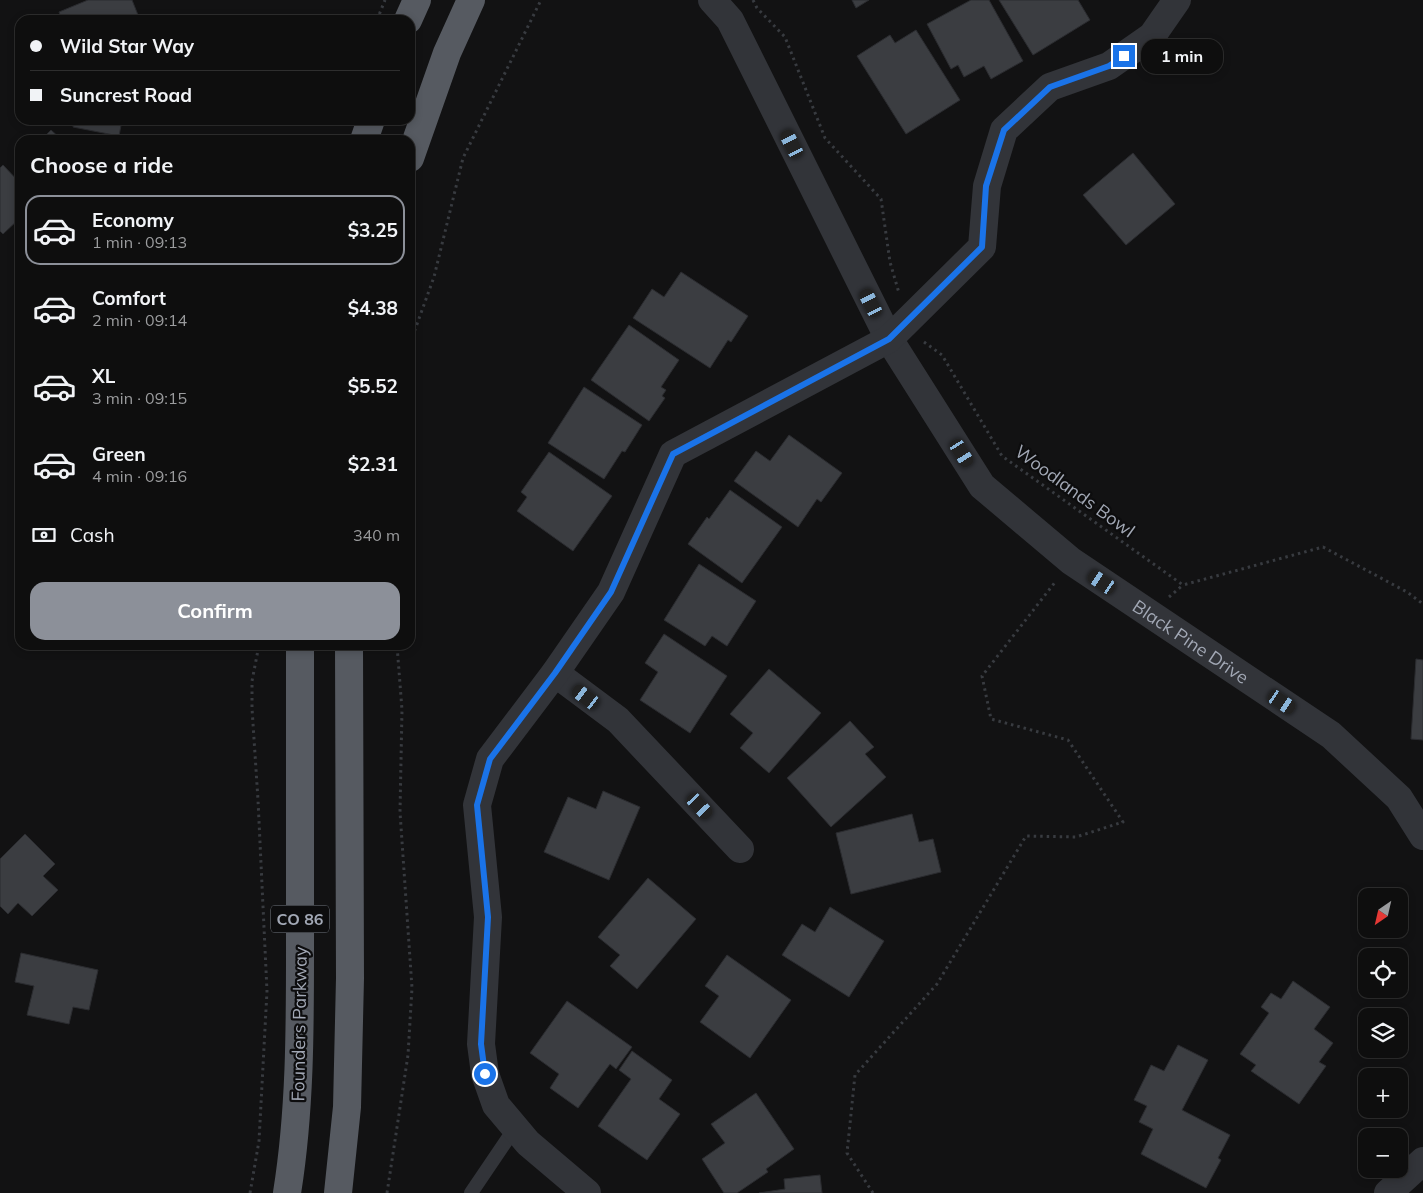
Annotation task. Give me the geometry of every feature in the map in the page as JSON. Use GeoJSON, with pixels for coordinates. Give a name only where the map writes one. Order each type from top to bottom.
{"type":"FeatureCollection","features":[{"type":"Feature","properties":{"kind":"highway"},"geometry":{"type":"LineString","coordinates":[[410,15],[417,0]]}},
{"type":"Feature","properties":{"kind":"highway"},"geometry":{"type":"LineString","coordinates":[[415,144],[448,53],[471,0]]}},
{"type":"Feature","properties":{"kind":"highway","name":"Founders Parkway"},"geometry":{"type":"LineString","coordinates":[[287,1193],[294,1151],[297,1105],[300,978],[300,650]]}},
{"type":"Feature","properties":{"kind":"highway","name":"CO 86"},"geometry":{"type":"LineString","coordinates":[[338,1193],[347,1107],[350,978],[350,650]]}},
{"type":"Feature","properties":{"kind":"street","name":"Black Pine Drive"},"geometry":{"type":"LineString","coordinates":[[712,0],[730,20],[982,486],[1071,561],[1331,735],[1399,798],[1423,836]]}},
{"type":"Feature","properties":{"kind":"street"},"geometry":{"type":"LineString","coordinates":[[586,1193],[528,1142],[496,1105],[485,1074],[481,1044],[488,917],[477,805],[490,759],[555,673],[611,592],[673,454],[898,329],[982,247],[986,186],[1004,130],[1050,87],[1109,66],[1152,36],[1178,0]]}},
{"type":"Feature","properties":{"kind":"street"},"geometry":{"type":"LineString","coordinates":[[555,673],[618,720],[740,849]]}},
{"type":"Feature","properties":{"kind":"street"},"geometry":{"type":"LineString","coordinates":[[1388,1193],[1423,1161]]}},
{"type":"Feature","properties":{"kind":"lane"},"geometry":{"type":"LineString","coordinates":[[471,1193],[516,1128]]}},
{"type":"Feature","properties":{"kind":"path"},"geometry":{"type":"LineString","coordinates":[[415,330],[434,277],[463,158],[540,0]]}},
{"type":"Feature","properties":{"kind":"path","name":"Woodlands Bowl"},"geometry":{"type":"LineString","coordinates":[[753,0],[757,8],[785,37],[825,138],[882,199],[898,329],[919,339],[942,355],[1002,456],[1183,585],[1323,547],[1406,592],[1423,604]]}},
{"type":"Feature","properties":{"kind":"path"},"geometry":{"type":"LineString","coordinates":[[873,1193],[847,1153],[855,1075],[937,984],[1026,836],[1076,837],[1123,822],[1068,740],[991,719],[982,676],[1071,561]]}},
{"type":"Feature","properties":{"kind":"path"},"geometry":{"type":"LineString","coordinates":[[250,1193],[259,1141],[267,991],[252,708],[252,681],[258,650]]}},
{"type":"Feature","properties":{"kind":"path"},"geometry":{"type":"LineString","coordinates":[[387,1193],[408,1055],[412,988],[400,812],[402,710],[398,650]]}},
{"type":"Feature","properties":{"kind":"building"},"geometry":{"type":"Polygon","coordinates":[[[88,0],[132,0],[138,15],[60,15],[59,12],[88,0]]]}},
{"type":"Feature","properties":{"kind":"building"},"geometry":{"type":"Polygon","coordinates":[[[852,0],[869,0],[856,8],[852,0]]]}},
{"type":"Feature","properties":{"kind":"building"},"geometry":{"type":"Polygon","coordinates":[[[971,0],[989,0],[1023,61],[991,79],[984,66],[964,77],[958,65],[951,69],[927,24],[971,0]]]}},
{"type":"Feature","properties":{"kind":"building"},"geometry":{"type":"Polygon","coordinates":[[[999,0],[1078,0],[1090,20],[1033,55],[999,0]]]}},
{"type":"Feature","properties":{"kind":"building"},"geometry":{"type":"Polygon","coordinates":[[[916,30],[960,100],[906,134],[857,56],[890,35],[895,43],[916,30]]]}},
{"type":"Feature","properties":{"kind":"building"},"geometry":{"type":"Polygon","coordinates":[[[73,125],[121,125],[119,135],[73,127],[73,125]]]}},
{"type":"Feature","properties":{"kind":"building"},"geometry":{"type":"Polygon","coordinates":[[[51,130],[56,135],[46,135],[51,130]]]}},
{"type":"Feature","properties":{"kind":"building"},"geometry":{"type":"Polygon","coordinates":[[[1133,153],[1175,204],[1126,245],[1083,195],[1133,153]]]}},
{"type":"Feature","properties":{"kind":"building"},"geometry":{"type":"Polygon","coordinates":[[[3,165],[15,178],[15,223],[3,234],[0,231],[0,168],[3,165]]]}},
{"type":"Feature","properties":{"kind":"building"},"geometry":{"type":"Polygon","coordinates":[[[681,272],[748,316],[731,342],[728,340],[710,368],[633,318],[652,289],[664,297],[681,272]]]}},
{"type":"Feature","properties":{"kind":"building"},"geometry":{"type":"Polygon","coordinates":[[[629,325],[679,360],[661,387],[666,390],[662,396],[665,398],[649,421],[591,380],[629,325]]]}},
{"type":"Feature","properties":{"kind":"building"},"geometry":{"type":"Polygon","coordinates":[[[584,387],[642,425],[625,452],[622,451],[604,479],[548,443],[584,387]]]}},
{"type":"Feature","properties":{"kind":"building"},"geometry":{"type":"Polygon","coordinates":[[[789,435],[842,473],[821,502],[817,499],[798,527],[734,481],[756,451],[770,461],[789,435]]]}},
{"type":"Feature","properties":{"kind":"building"},"geometry":{"type":"Polygon","coordinates":[[[549,452],[612,496],[573,551],[517,511],[527,497],[521,492],[549,452]]]}},
{"type":"Feature","properties":{"kind":"building"},"geometry":{"type":"Polygon","coordinates":[[[730,490],[782,527],[742,583],[688,544],[707,517],[709,519],[730,490]]]}},
{"type":"Feature","properties":{"kind":"building"},"geometry":{"type":"Polygon","coordinates":[[[699,564],[756,601],[727,646],[712,636],[705,646],[664,620],[699,564]]]}},
{"type":"Feature","properties":{"kind":"building"},"geometry":{"type":"Polygon","coordinates":[[[664,634],[727,676],[690,733],[640,700],[658,672],[645,663],[664,634]]]}},
{"type":"Feature","properties":{"kind":"building"},"geometry":{"type":"Polygon","coordinates":[[[1416,659],[1423,660],[1423,740],[1411,739],[1416,659]]]}},
{"type":"Feature","properties":{"kind":"building"},"geometry":{"type":"Polygon","coordinates":[[[769,669],[821,713],[769,773],[740,748],[753,733],[730,714],[769,669]]]}},
{"type":"Feature","properties":{"kind":"building"},"geometry":{"type":"Polygon","coordinates":[[[850,721],[874,747],[865,754],[886,777],[831,827],[787,778],[850,721]]]}},
{"type":"Feature","properties":{"kind":"building"},"geometry":{"type":"Polygon","coordinates":[[[603,791],[640,807],[609,880],[544,852],[568,797],[596,809],[603,791]]]}},
{"type":"Feature","properties":{"kind":"building"},"geometry":{"type":"Polygon","coordinates":[[[912,814],[919,842],[933,839],[941,872],[851,894],[836,833],[912,814]]]}},
{"type":"Feature","properties":{"kind":"building"},"geometry":{"type":"Polygon","coordinates":[[[25,834],[55,864],[43,876],[58,890],[32,916],[18,903],[8,914],[0,906],[0,859],[25,834]]]}},
{"type":"Feature","properties":{"kind":"building"},"geometry":{"type":"Polygon","coordinates":[[[648,878],[696,919],[637,989],[610,966],[620,955],[598,937],[648,878]]]}},
{"type":"Feature","properties":{"kind":"building"},"geometry":{"type":"Polygon","coordinates":[[[830,907],[884,941],[849,997],[782,955],[802,924],[815,932],[830,907]]]}},
{"type":"Feature","properties":{"kind":"building"},"geometry":{"type":"Polygon","coordinates":[[[21,953],[98,970],[89,1010],[73,1007],[69,1024],[27,1015],[34,986],[15,982],[21,953]]]}},
{"type":"Feature","properties":{"kind":"building"},"geometry":{"type":"Polygon","coordinates":[[[727,955],[791,1000],[750,1058],[700,1022],[719,996],[705,986],[727,955]]]}},
{"type":"Feature","properties":{"kind":"building"},"geometry":{"type":"Polygon","coordinates":[[[1293,981],[1330,1007],[1314,1029],[1333,1043],[1319,1062],[1326,1066],[1299,1104],[1251,1071],[1256,1065],[1240,1054],[1269,1013],[1261,1007],[1271,993],[1281,999],[1293,981]]]}},
{"type":"Feature","properties":{"kind":"building"},"geometry":{"type":"Polygon","coordinates":[[[567,1001],[632,1047],[616,1069],[610,1064],[578,1108],[550,1088],[559,1074],[530,1053],[567,1001]]]}},
{"type":"Feature","properties":{"kind":"building"},"geometry":{"type":"Polygon","coordinates":[[[1178,1045],[1208,1060],[1182,1110],[1230,1135],[1218,1158],[1221,1160],[1206,1188],[1141,1154],[1153,1129],[1139,1122],[1147,1106],[1134,1100],[1151,1065],[1164,1071],[1178,1045]]]}},
{"type":"Feature","properties":{"kind":"building"},"geometry":{"type":"Polygon","coordinates":[[[632,1051],[672,1080],[659,1099],[680,1114],[647,1160],[598,1126],[631,1079],[619,1070],[632,1051]]]}},
{"type":"Feature","properties":{"kind":"building"},"geometry":{"type":"Polygon","coordinates":[[[756,1093],[794,1149],[766,1169],[768,1172],[737,1193],[724,1193],[702,1159],[725,1143],[711,1124],[756,1093]]]}},
{"type":"Feature","properties":{"kind":"building"},"geometry":{"type":"Polygon","coordinates":[[[820,1175],[822,1193],[759,1193],[785,1189],[784,1179],[820,1175]]]}},
{"type":"Feature","properties":{"kind":"route"},"geometry":{"type":"LineString","coordinates":[[485,1074],[481,1044],[488,917],[477,805],[490,759],[555,673],[611,592],[673,454],[889,339],[982,247],[986,186],[1004,130],[1050,87],[1109,66],[1124,56]]}}]}
